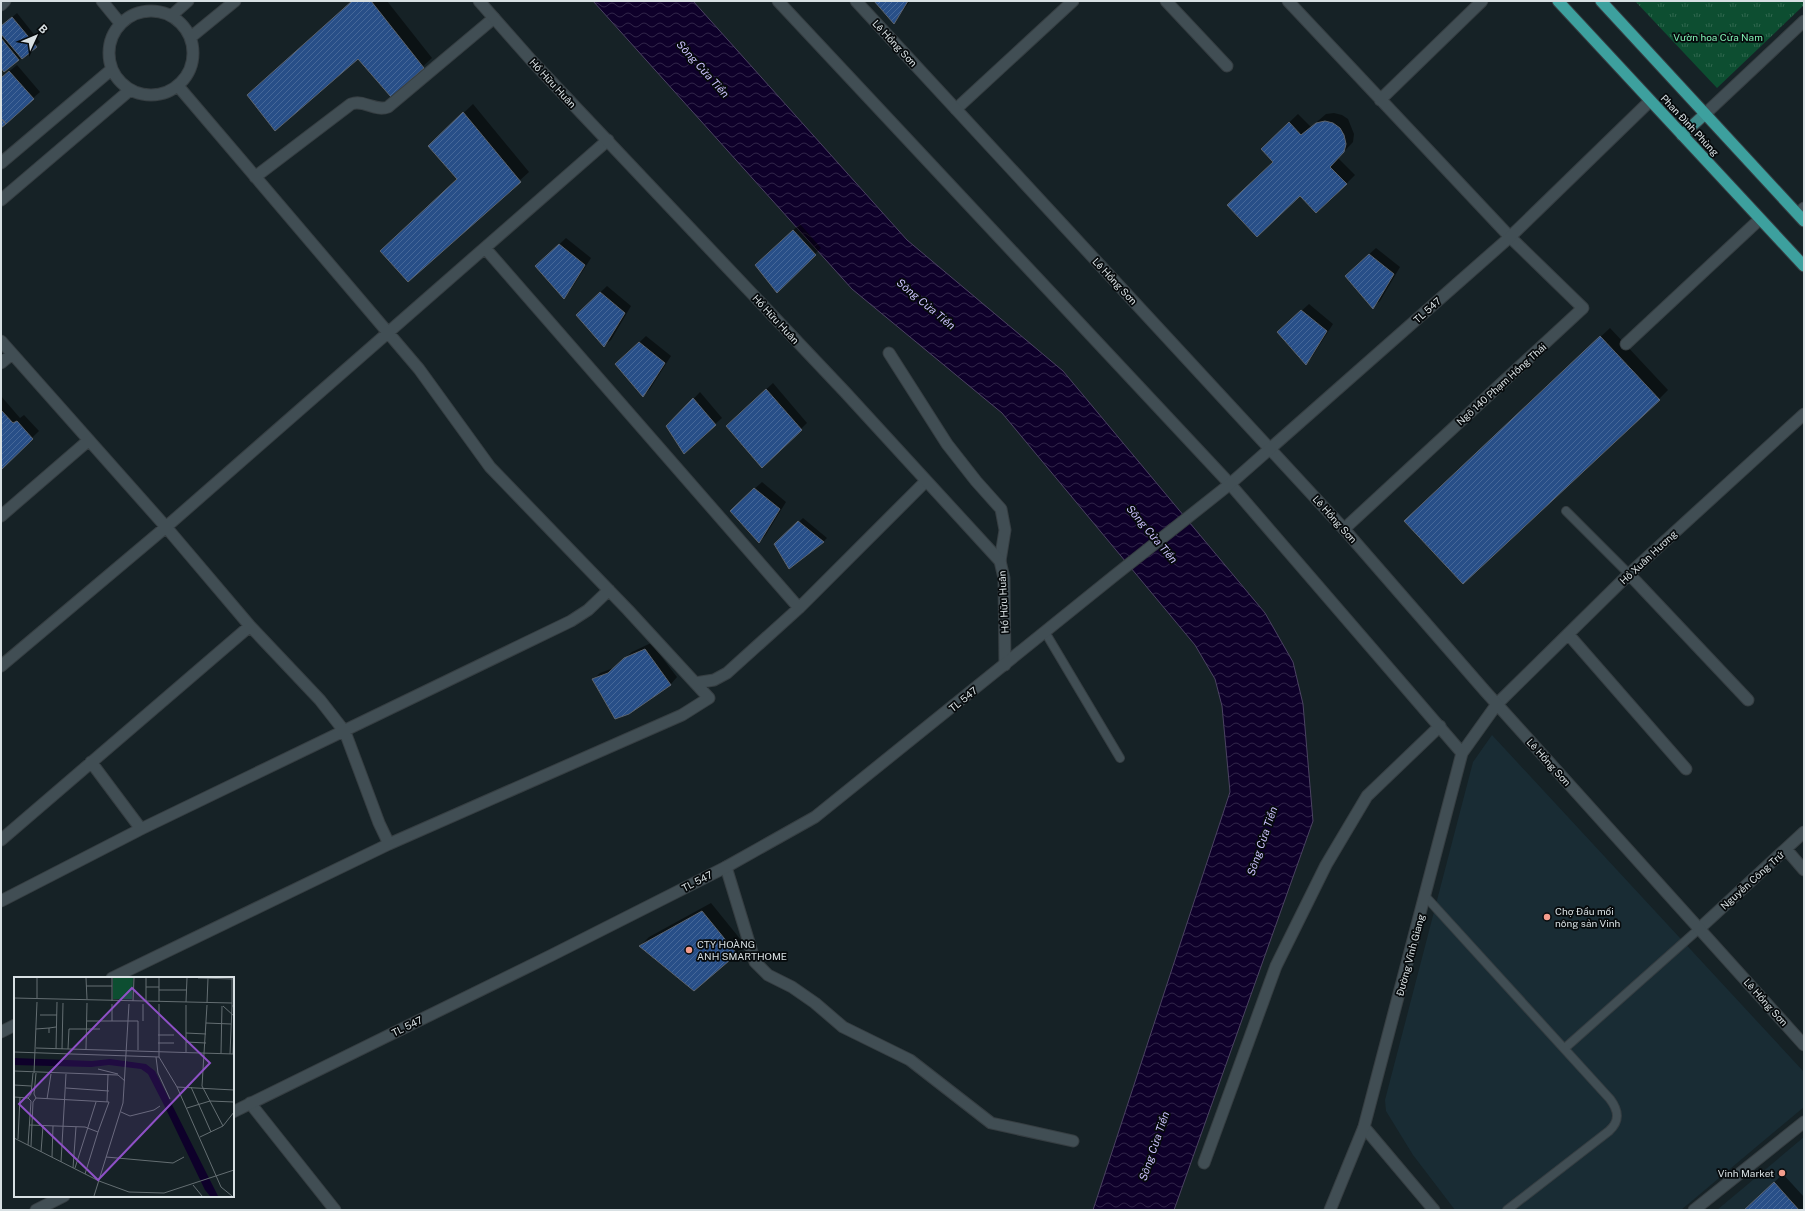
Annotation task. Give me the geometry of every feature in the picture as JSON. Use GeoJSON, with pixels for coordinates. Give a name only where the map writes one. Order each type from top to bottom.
{"type":"FeatureCollection","features":[{"type":"Feature","properties":{"kind":"highway","name":"Phan Đình Phùng"},"geometry":{"type":"LineString","coordinates":[[1558,1],[1804,266]]}},
{"type":"Feature","properties":{"kind":"highway","name":"Phan Đình Phùng"},"geometry":{"type":"LineString","coordinates":[[1601,1],[1705,114],[1802,214]]}},
{"type":"Feature","properties":{"kind":"main road"},"geometry":{"type":"LineString","coordinates":[[1682,135],[1705,114]]}},
{"type":"Feature","properties":{"kind":"street"},"geometry":{"type":"LineString","coordinates":[[1,5],[6,1]]}},
{"type":"Feature","properties":{"kind":"street"},"geometry":{"type":"LineString","coordinates":[[102,1],[120,23]]}},
{"type":"Feature","properties":{"kind":"street"},"geometry":{"type":"LineString","coordinates":[[171,16],[188,1]]}},
{"type":"Feature","properties":{"kind":"street"},"geometry":{"type":"LineString","coordinates":[[191,37],[235,1]]}},
{"type":"Feature","properties":{"kind":"street","name":"Hồ Hữu Huân"},"geometry":{"type":"LineString","coordinates":[[479,1],[1000,560],[1004,578],[1005,665]]}},
{"type":"Feature","properties":{"kind":"street"},"geometry":{"type":"LineString","coordinates":[[778,1],[1230,484],[1462,753]]}},
{"type":"Feature","properties":{"kind":"street","name":"Lê Hồng Sơn"},"geometry":{"type":"LineString","coordinates":[[856,1],[1344,529],[1497,704],[1804,1045]]}},
{"type":"Feature","properties":{"kind":"street"},"geometry":{"type":"LineString","coordinates":[[956,109],[1073,1]]}},
{"type":"Feature","properties":{"kind":"street"},"geometry":{"type":"LineString","coordinates":[[1166,1],[1227,66]]}},
{"type":"Feature","properties":{"kind":"street"},"geometry":{"type":"LineString","coordinates":[[1288,1],[1510,236]]}},
{"type":"Feature","properties":{"kind":"street"},"geometry":{"type":"LineString","coordinates":[[1380,100],[1482,1]]}},
{"type":"Feature","properties":{"kind":"street"},"geometry":{"type":"LineString","coordinates":[[151,10],[162,12],[171,16],[186,28],[191,37],[194,47],[191,69],[186,78],[178,86],[167,92],[154,96],[130,90],[122,84],[112,69],[109,57],[110,44],[114,32],[120,23],[130,16],[151,10]]}},
{"type":"Feature","properties":{"kind":"street"},"geometry":{"type":"LineString","coordinates":[[255,177],[351,104],[363,103],[380,109],[388,107],[494,18]]}},
{"type":"Feature","properties":{"kind":"street"},"geometry":{"type":"LineString","coordinates":[[1705,114],[1804,21]]}},
{"type":"Feature","properties":{"kind":"street"},"geometry":{"type":"LineString","coordinates":[[1,163],[112,69]]}},
{"type":"Feature","properties":{"kind":"street"},"geometry":{"type":"LineString","coordinates":[[114,977],[389,844],[682,715],[709,698],[609,590],[490,467],[419,369],[178,86]]}},
{"type":"Feature","properties":{"kind":"street"},"geometry":{"type":"LineString","coordinates":[[1,200],[130,90]]}},
{"type":"Feature","properties":{"kind":"street","name":"TL 547"},"geometry":{"type":"LineString","coordinates":[[234,1111],[552,955],[726,867],[815,817],[1230,484],[1510,236],[1650,101]]}},
{"type":"Feature","properties":{"kind":"street"},"geometry":{"type":"LineString","coordinates":[[1,666],[166,527],[608,140]]}},
{"type":"Feature","properties":{"kind":"street"},"geometry":{"type":"LineString","coordinates":[[1626,344],[1760,219]]}},
{"type":"Feature","properties":{"kind":"street","name":"Ngõ 140 Phạm Hồng Thái"},"geometry":{"type":"LineString","coordinates":[[1344,529],[1583,308],[1510,236]]}},
{"type":"Feature","properties":{"kind":"street"},"geometry":{"type":"LineString","coordinates":[[485,248],[799,608]]}},
{"type":"Feature","properties":{"kind":"street"},"geometry":{"type":"LineString","coordinates":[[1,341],[166,527],[250,626],[320,700],[344,732],[378,823],[389,844]]}},
{"type":"Feature","properties":{"kind":"street"},"geometry":{"type":"LineString","coordinates":[[889,353],[947,444],[1001,509],[1005,530],[1000,560]]}},
{"type":"Feature","properties":{"kind":"street"},"geometry":{"type":"LineString","coordinates":[[1,363],[12,354]]}},
{"type":"Feature","properties":{"kind":"street","name":"Hồ Xuân Hương"},"geometry":{"type":"LineString","coordinates":[[1497,704],[1629,574],[1804,414]]}},
{"type":"Feature","properties":{"kind":"street"},"geometry":{"type":"LineString","coordinates":[[1,516],[89,440]]}},
{"type":"Feature","properties":{"kind":"street"},"geometry":{"type":"LineString","coordinates":[[695,682],[714,680],[727,673],[799,608],[926,481]]}},
{"type":"Feature","properties":{"kind":"street"},"geometry":{"type":"LineString","coordinates":[[1629,574],[1748,700]]}},
{"type":"Feature","properties":{"kind":"street"},"geometry":{"type":"LineString","coordinates":[[1,901],[141,829],[571,621],[588,610],[609,590]]}},
{"type":"Feature","properties":{"kind":"street"},"geometry":{"type":"LineString","coordinates":[[1,840],[250,626]]}},
{"type":"Feature","properties":{"kind":"street"},"geometry":{"type":"LineString","coordinates":[[1568,634],[1686,769]]}},
{"type":"Feature","properties":{"kind":"street","name":"Đường Vĩnh Giang"},"geometry":{"type":"LineString","coordinates":[[1330,1210],[1364,1127],[1426,897],[1462,753],[1497,704]]}},
{"type":"Feature","properties":{"kind":"street"},"geometry":{"type":"LineString","coordinates":[[1204,1163],[1276,966],[1326,865],[1367,796],[1440,726]]}},
{"type":"Feature","properties":{"kind":"street"},"geometry":{"type":"LineString","coordinates":[[91,762],[141,829]]}},
{"type":"Feature","properties":{"kind":"street","name":"Nguyễn Công Trứ"},"geometry":{"type":"LineString","coordinates":[[1700,928],[1804,832]]}},
{"type":"Feature","properties":{"kind":"street"},"geometry":{"type":"LineString","coordinates":[[1786,849],[1804,870]]}},
{"type":"Feature","properties":{"kind":"street"},"geometry":{"type":"LineString","coordinates":[[726,867],[755,962],[768,974],[792,987],[816,1003],[843,1027],[910,1060],[991,1123],[1073,1142]]}},
{"type":"Feature","properties":{"kind":"street"},"geometry":{"type":"LineString","coordinates":[[1,1032],[14,1026]]}},
{"type":"Feature","properties":{"kind":"street"},"geometry":{"type":"LineString","coordinates":[[250,1103],[335,1210]]}},
{"type":"Feature","properties":{"kind":"street"},"geometry":{"type":"LineString","coordinates":[[1694,1210],[1804,1122]]}},
{"type":"Feature","properties":{"kind":"street"},"geometry":{"type":"LineString","coordinates":[[1364,1127],[1434,1210]]}},
{"type":"Feature","properties":{"kind":"street"},"geometry":{"type":"LineString","coordinates":[[36,1210],[62,1197]]}},
{"type":"Feature","properties":{"kind":"lane"},"geometry":{"type":"LineString","coordinates":[[1566,511],[1629,574]]}},
{"type":"Feature","properties":{"kind":"lane"},"geometry":{"type":"LineString","coordinates":[[1045,632],[1120,758]]}},
{"type":"Feature","properties":{"kind":"lane"},"geometry":{"type":"LineString","coordinates":[[1426,897],[1564,1048],[1615,1105],[1618,1111],[1616,1122],[1609,1131],[1506,1210]]}},
{"type":"Feature","properties":{"kind":"lane"},"geometry":{"type":"LineString","coordinates":[[1564,1048],[1700,928]]}},
{"type":"Feature","properties":{"kind":"shaded area","name":"Chợ Đầu mối nông sản Vinh"},"geometry":{"type":"Polygon","coordinates":[[[1492,735],[1804,1072],[1804,1107],[1681,1210],[1455,1210],[1413,1155],[1386,1111],[1385,1100],[1473,762],[1492,735]]]}},
{"type":"Feature","properties":{"kind":"shaded area","name":"Vinh Market"},"geometry":{"type":"Polygon","coordinates":[[[1804,1137],[1804,1210],[1717,1210],[1804,1137]]]}},
{"type":"Feature","properties":{"kind":"green space","name":"Vườn hoa Cửa Nam"},"geometry":{"type":"Polygon","coordinates":[[[1635,1],[1804,1],[1804,5],[1717,88],[1635,1]]]}},
{"type":"Feature","properties":{"kind":"water","name":"Sông Cửa Tiền"},"geometry":{"type":"Polygon","coordinates":[[[593,1],[693,1],[907,240],[1063,371],[1265,613],[1293,662],[1303,704],[1313,821],[1174,1210],[1093,1210],[1230,792],[1222,706],[1215,679],[1195,645],[1002,413],[852,289],[593,1]]]}},
{"type":"Feature","properties":{"kind":"building"},"geometry":{"type":"Polygon","coordinates":[[[352,1],[371,1],[424,68],[391,97],[358,59],[275,131],[247,95],[352,1]]]}},
{"type":"Feature","properties":{"kind":"building"},"geometry":{"type":"Polygon","coordinates":[[[874,1],[908,1],[894,24],[874,1]]]}},
{"type":"Feature","properties":{"kind":"building"},"geometry":{"type":"Polygon","coordinates":[[[12,17],[37,47],[22,59],[1,34],[1,26],[12,17]]]}},
{"type":"Feature","properties":{"kind":"building"},"geometry":{"type":"Polygon","coordinates":[[[1,38],[19,60],[4,72],[1,68],[1,38]]]}},
{"type":"Feature","properties":{"kind":"building"},"geometry":{"type":"Polygon","coordinates":[[[9,71],[34,99],[6,124],[1,118],[1,78],[9,71]]]}},
{"type":"Feature","properties":{"kind":"building"},"geometry":{"type":"Polygon","coordinates":[[[463,112],[521,182],[408,282],[380,251],[457,179],[428,146],[463,112]]]}},
{"type":"Feature","properties":{"kind":"building"},"geometry":{"type":"Polygon","coordinates":[[[1,118],[6,124],[1,128],[1,118]]]}},
{"type":"Feature","properties":{"kind":"building"},"geometry":{"type":"Polygon","coordinates":[[[1325,121],[1333,123],[1340,128],[1344,135],[1346,144],[1344,152],[1330,167],[1347,184],[1316,213],[1300,196],[1257,237],[1227,205],[1273,162],[1261,149],[1289,122],[1301,135],[1316,123],[1325,121]]]}},
{"type":"Feature","properties":{"kind":"building"},"geometry":{"type":"Polygon","coordinates":[[[793,230],[816,255],[777,293],[755,265],[793,230]]]}},
{"type":"Feature","properties":{"kind":"building"},"geometry":{"type":"Polygon","coordinates":[[[559,244],[585,265],[564,299],[535,266],[559,244]]]}},
{"type":"Feature","properties":{"kind":"building"},"geometry":{"type":"Polygon","coordinates":[[[1369,254],[1394,274],[1373,309],[1345,276],[1369,254]]]}},
{"type":"Feature","properties":{"kind":"building"},"geometry":{"type":"Polygon","coordinates":[[[600,292],[625,313],[604,347],[576,315],[600,292]]]}},
{"type":"Feature","properties":{"kind":"building"},"geometry":{"type":"Polygon","coordinates":[[[1301,310],[1327,331],[1306,365],[1277,332],[1301,310]]]}},
{"type":"Feature","properties":{"kind":"building"},"geometry":{"type":"Polygon","coordinates":[[[1600,336],[1660,400],[1463,584],[1404,521],[1600,336]]]}},
{"type":"Feature","properties":{"kind":"building"},"geometry":{"type":"Polygon","coordinates":[[[639,342],[665,363],[643,397],[615,364],[639,342]]]}},
{"type":"Feature","properties":{"kind":"building"},"geometry":{"type":"Polygon","coordinates":[[[766,389],[802,430],[762,468],[726,426],[766,389]]]}},
{"type":"Feature","properties":{"kind":"building"},"geometry":{"type":"Polygon","coordinates":[[[693,398],[716,425],[684,454],[666,426],[693,398]]]}},
{"type":"Feature","properties":{"kind":"building"},"geometry":{"type":"Polygon","coordinates":[[[1,410],[13,423],[17,421],[33,439],[1,470],[1,410]]]}},
{"type":"Feature","properties":{"kind":"building"},"geometry":{"type":"Polygon","coordinates":[[[754,488],[780,509],[759,543],[730,511],[754,488]]]}},
{"type":"Feature","properties":{"kind":"building"},"geometry":{"type":"Polygon","coordinates":[[[798,521],[824,542],[789,569],[774,544],[798,521]]]}},
{"type":"Feature","properties":{"kind":"building"},"geometry":{"type":"Polygon","coordinates":[[[645,649],[671,685],[629,714],[615,719],[592,679],[608,673],[624,658],[645,649]]]}},
{"type":"Feature","properties":{"kind":"building","name":"CTY HOÀNG ANH SMARTHOME"},"geometry":{"type":"Polygon","coordinates":[[[702,911],[737,954],[694,991],[639,946],[702,911]]]}},
{"type":"Feature","properties":{"kind":"building"},"geometry":{"type":"Polygon","coordinates":[[[1774,1182],[1799,1210],[1744,1210],[1774,1182]]]}},
{"type":"Feature","properties":{"kind":"place","name":"Chợ Đầu mối nông sản Vinh"},"geometry":{"type":"Point","coordinates":[1547,917]}},
{"type":"Feature","properties":{"kind":"place","name":"CTY HOÀNG ANH SMARTHOME"},"geometry":{"type":"Point","coordinates":[689,950]}},
{"type":"Feature","properties":{"kind":"place","name":"Vinh Market"},"geometry":{"type":"Point","coordinates":[1782,1173]}}]}
